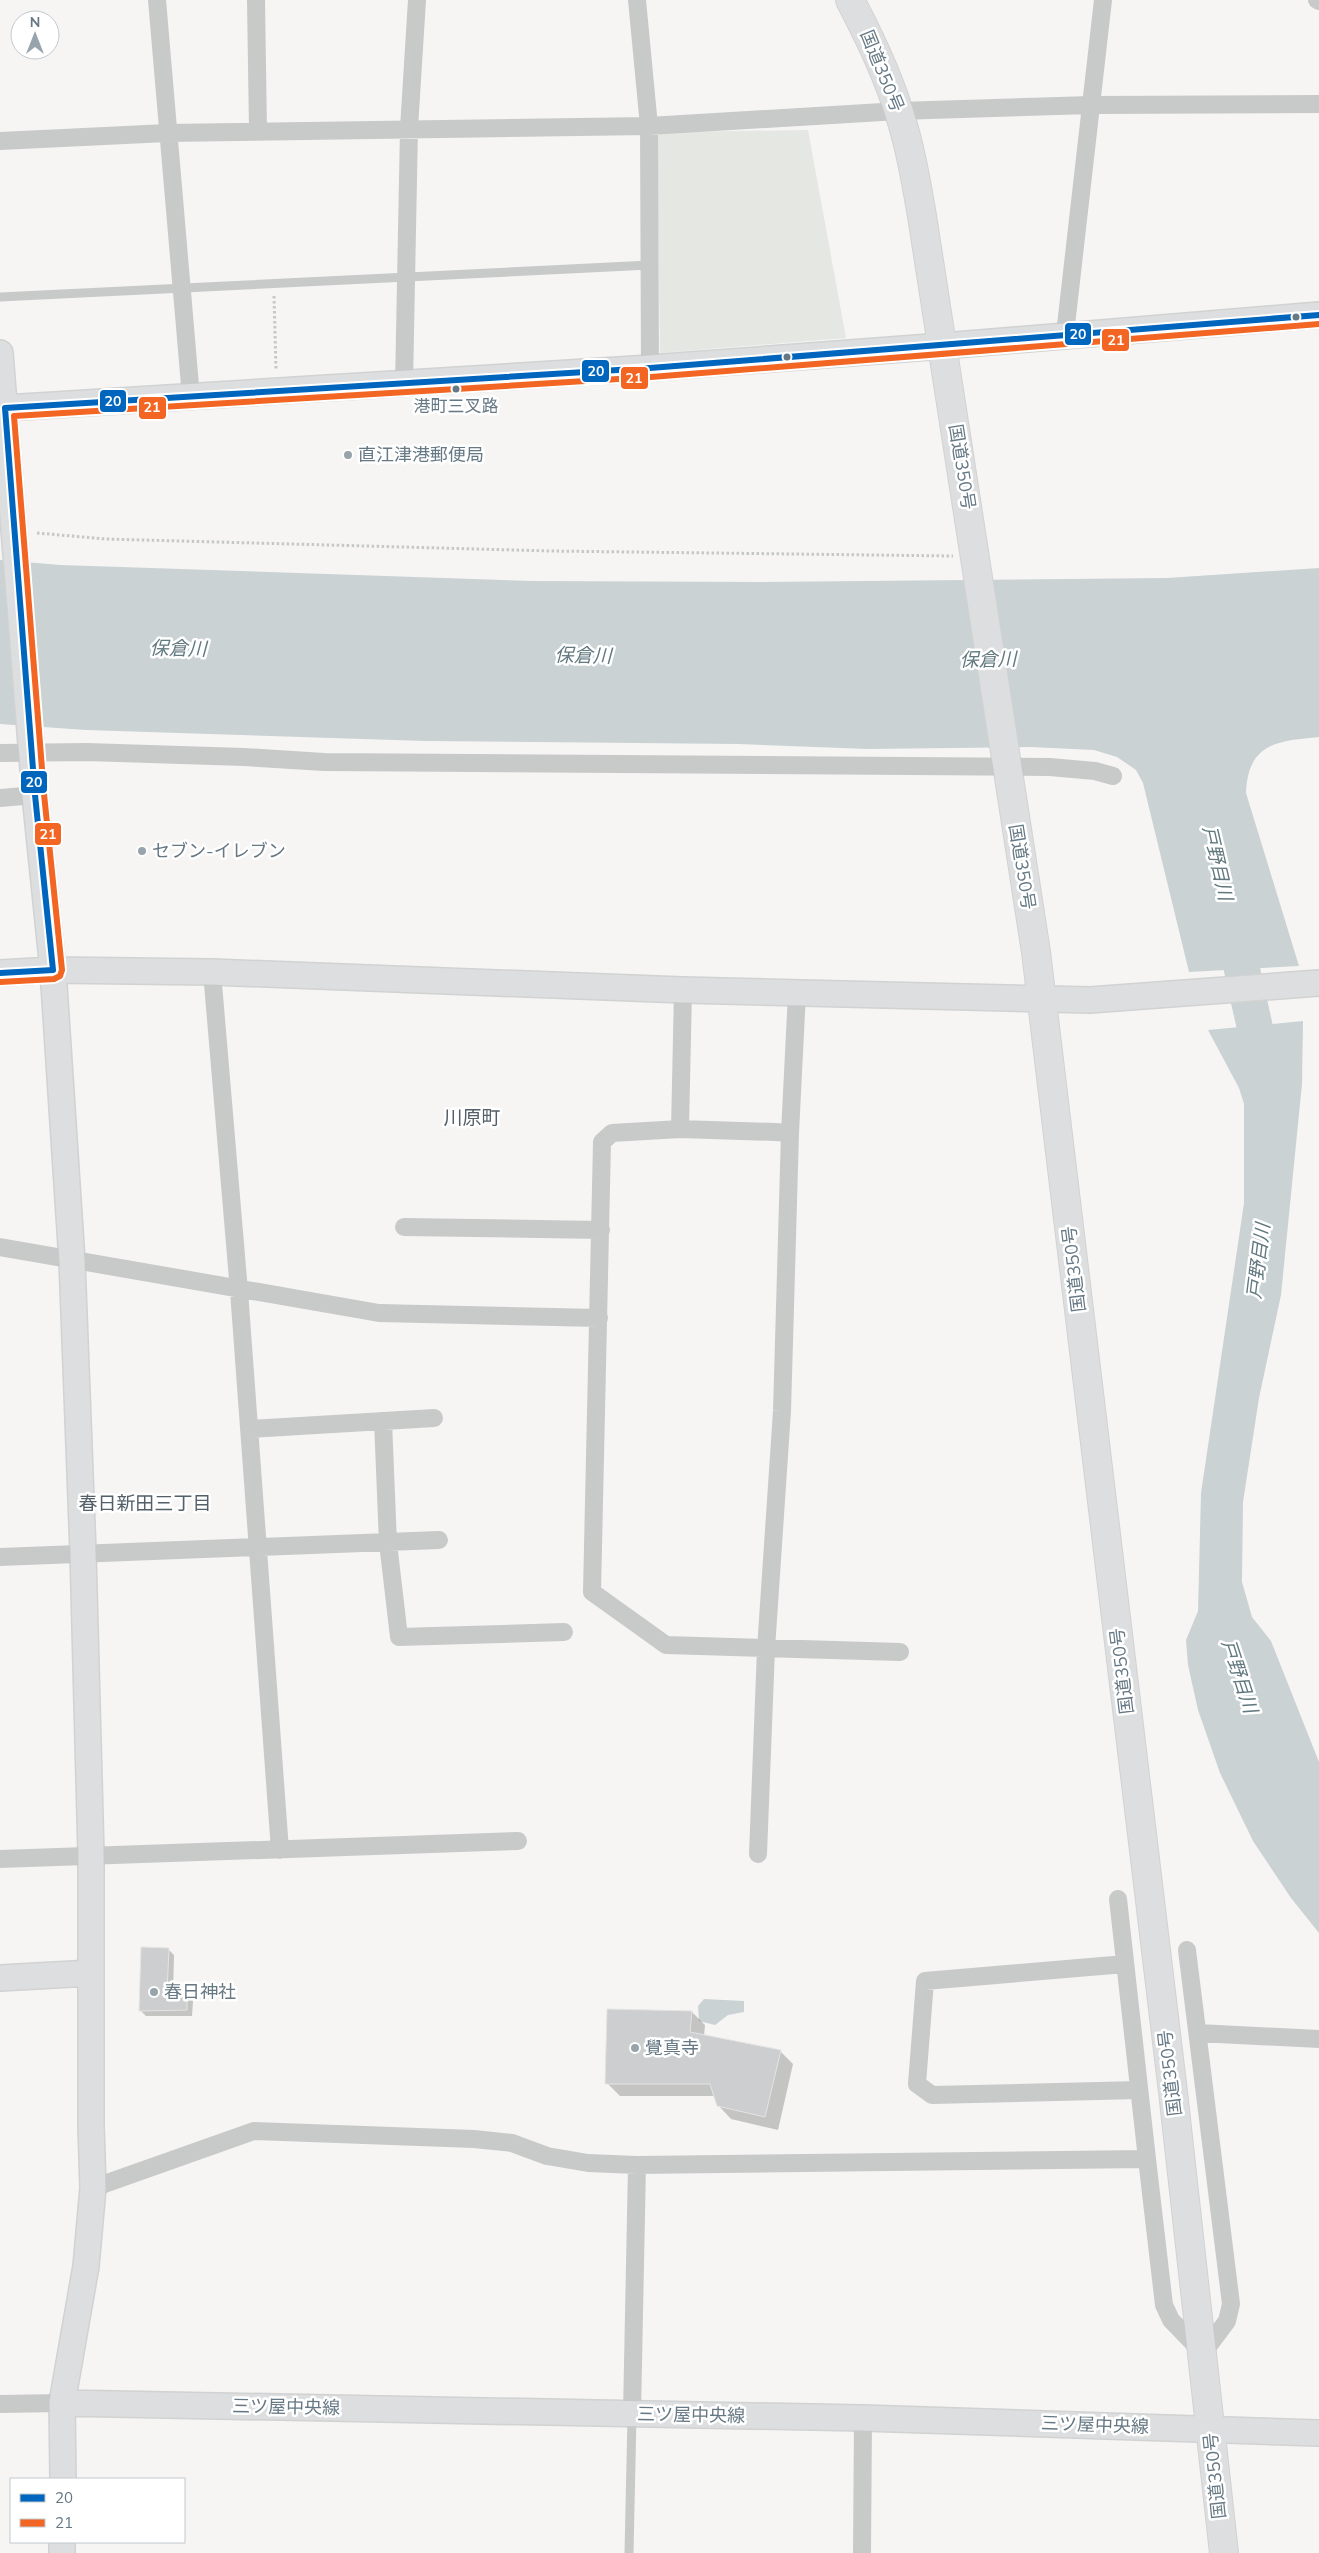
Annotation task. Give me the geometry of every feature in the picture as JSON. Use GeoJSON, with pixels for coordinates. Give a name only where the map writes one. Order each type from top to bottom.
{"type":"FeatureCollection","features":[{"type":"Feature","properties":{"kind":"highway","name":"国道350号"},"geometry":{"type":"LineString","coordinates":[[850,0],[874,47],[899,111],[911,156],[943,346],[1042,999],[1173,2092],[1224,2553]]}},
{"type":"Feature","properties":{"kind":"main road"},"geometry":{"type":"LineString","coordinates":[[5,408],[404,385],[650,368],[1319,315]]}},
{"type":"Feature","properties":{"kind":"main road"},"geometry":{"type":"LineString","coordinates":[[0,353],[35,795],[53,970],[72,1261],[83,1552],[91,1856],[93,2188],[86,2266],[62,2403],[63,2478]]}},
{"type":"Feature","properties":{"kind":"main road"},"geometry":{"type":"LineString","coordinates":[[0,973],[53,970],[212,972],[683,990],[1090,1000],[1311,984]]}},
{"type":"Feature","properties":{"kind":"main road"},"geometry":{"type":"LineString","coordinates":[[0,1978],[91,1973]]}},
{"type":"Feature","properties":{"kind":"main road","name":"三ツ屋中央線"},"geometry":{"type":"LineString","coordinates":[[62,2403],[863,2418],[1319,2433]]}},
{"type":"Feature","properties":{"kind":"street"},"geometry":{"type":"LineString","coordinates":[[157,0],[191,398]]}},
{"type":"Feature","properties":{"kind":"street"},"geometry":{"type":"LineString","coordinates":[[256,0],[258,131]]}},
{"type":"Feature","properties":{"kind":"street"},"geometry":{"type":"LineString","coordinates":[[404,385],[409,128],[417,0]]}},
{"type":"Feature","properties":{"kind":"street"},"geometry":{"type":"LineString","coordinates":[[637,0],[649,126],[650,368]]}},
{"type":"Feature","properties":{"kind":"street"},"geometry":{"type":"LineString","coordinates":[[1065,334],[1104,0]]}},
{"type":"Feature","properties":{"kind":"street"},"geometry":{"type":"LineString","coordinates":[[0,141],[167,133],[649,126],[899,111],[1091,104],[1319,104]]}},
{"type":"Feature","properties":{"kind":"street"},"geometry":{"type":"LineString","coordinates":[[0,753],[11,755],[32,744],[324,762],[1005,761],[1086,770],[1113,776]]}},
{"type":"Feature","properties":{"kind":"street"},"geometry":{"type":"LineString","coordinates":[[0,798],[35,795]]}},
{"type":"Feature","properties":{"kind":"street"},"geometry":{"type":"LineString","coordinates":[[212,972],[239,1291],[280,1850]]}},
{"type":"Feature","properties":{"kind":"street"},"geometry":{"type":"LineString","coordinates":[[680,1129],[683,990]]}},
{"type":"Feature","properties":{"kind":"street"},"geometry":{"type":"LineString","coordinates":[[758,1854],[766,1649],[782,1411],[790,1133],[797,993]]}},
{"type":"Feature","properties":{"kind":"street"},"geometry":{"type":"LineString","coordinates":[[790,1133],[680,1129],[612,1133],[602,1142],[592,1592],[666,1645],[900,1652]]}},
{"type":"Feature","properties":{"kind":"street"},"geometry":{"type":"LineString","coordinates":[[404,1227],[601,1230]]}},
{"type":"Feature","properties":{"kind":"street"},"geometry":{"type":"LineString","coordinates":[[0,1247],[239,1291],[379,1313],[599,1318]]}},
{"type":"Feature","properties":{"kind":"street"},"geometry":{"type":"LineString","coordinates":[[249,1429],[434,1418]]}},
{"type":"Feature","properties":{"kind":"street"},"geometry":{"type":"LineString","coordinates":[[383,1420],[388,1544],[399,1637],[564,1632]]}},
{"type":"Feature","properties":{"kind":"street"},"geometry":{"type":"LineString","coordinates":[[0,1557],[83,1552],[388,1544],[439,1540]]}},
{"type":"Feature","properties":{"kind":"street"},"geometry":{"type":"LineString","coordinates":[[0,1859],[518,1841]]}},
{"type":"Feature","properties":{"kind":"street"},"geometry":{"type":"LineString","coordinates":[[1118,1899],[1164,2305],[1171,2320],[1203,2353],[1227,2321],[1231,2304],[1187,1950]]}},
{"type":"Feature","properties":{"kind":"street"},"geometry":{"type":"LineString","coordinates":[[1125,1964],[925,1981],[917,2084],[932,2095],[1139,2090]]}},
{"type":"Feature","properties":{"kind":"street"},"geometry":{"type":"LineString","coordinates":[[1198,2033],[1319,2039]]}},
{"type":"Feature","properties":{"kind":"street"},"geometry":{"type":"LineString","coordinates":[[93,2188],[254,2131],[474,2139],[512,2143],[547,2156],[588,2163],[637,2165],[1147,2159]]}},
{"type":"Feature","properties":{"kind":"street"},"geometry":{"type":"LineString","coordinates":[[632,2413],[637,2165]]}},
{"type":"Feature","properties":{"kind":"street"},"geometry":{"type":"LineString","coordinates":[[0,2404],[62,2403]]}},
{"type":"Feature","properties":{"kind":"street"},"geometry":{"type":"LineString","coordinates":[[862,2553],[863,2418]]}},
{"type":"Feature","properties":{"kind":"lane"},"geometry":{"type":"LineString","coordinates":[[0,297],[650,265]]}},
{"type":"Feature","properties":{"kind":"lane"},"geometry":{"type":"LineString","coordinates":[[629,2553],[632,2413]]}},
{"type":"Feature","properties":{"kind":"path"},"geometry":{"type":"LineString","coordinates":[[274,283],[277,392]]}},
{"type":"Feature","properties":{"kind":"path"},"geometry":{"type":"LineString","coordinates":[[16,540],[106,539],[531,551],[976,560]]}},
{"type":"Feature","properties":{"kind":"shaded area"},"geometry":{"type":"Polygon","coordinates":[[[808,130],[846,338],[660,353],[657,136],[662,132],[808,130]]]}},
{"type":"Feature","properties":{"kind":"water","name":"保倉川"},"geometry":{"type":"Polygon","coordinates":[[[0,560],[61,565],[533,581],[761,582],[1167,578],[1319,568],[1319,737],[1278,743],[1259,754],[1252,764],[1248,776],[1246,793],[1299,966],[1189,972],[1143,783],[1136,770],[1117,757],[1094,750],[1030,747],[868,749],[738,744],[425,741],[86,730],[0,724],[0,560]]]}},
{"type":"Feature","properties":{"kind":"water"},"geometry":{"type":"Polygon","coordinates":[[[1303,1021],[1302,1084],[1281,1295],[1259,1398],[1243,1502],[1242,1582],[1252,1617],[1271,1641],[1319,1762],[1319,1933],[1291,1898],[1253,1841],[1220,1773],[1198,1710],[1188,1665],[1186,1640],[1198,1611],[1201,1493],[1244,1203],[1244,1104],[1239,1088],[1208,1030],[1303,1021]]]}},
{"type":"Feature","properties":{"kind":"water"},"geometry":{"type":"Polygon","coordinates":[[[704,1999],[744,2001],[744,2012],[728,2015],[715,2025],[699,2021],[698,2006],[704,1999]]]}},
{"type":"Feature","properties":{"kind":"building"},"geometry":{"type":"Polygon","coordinates":[[[141,1947],[169,1948],[167,1993],[187,1994],[187,2010],[139,2011],[141,1947]]]}},
{"type":"Feature","properties":{"kind":"building"},"geometry":{"type":"Polygon","coordinates":[[[607,2009],[692,2011],[690,2032],[781,2050],[765,2117],[717,2106],[710,2084],[605,2084],[607,2009]]]}},
{"type":"Feature","properties":{"kind":"waterway","name":"戸野目川"},"geometry":{"type":"LineString","coordinates":[[1231,920],[1265,1073]]}},
{"type":"Feature","properties":{"kind":"transit line","name":"20"},"geometry":{"type":"LineString","coordinates":[[0,973],[53,970],[35,795],[5,408],[650,368],[1319,315]]}},
{"type":"Feature","properties":{"kind":"transit line","name":"21"},"geometry":{"type":"LineString","coordinates":[[0,982],[54,979],[60,976],[62,970],[44,794],[14,416],[651,377],[1319,324]]}},
{"type":"Feature","properties":{"kind":"place","name":"港町三叉路"},"geometry":{"type":"Point","coordinates":[456,389]}},
{"type":"Feature","properties":{"kind":"place","name":"直江津港郵便局"},"geometry":{"type":"Point","coordinates":[348,455]}},
{"type":"Feature","properties":{"kind":"place","name":"セブン-イレブン"},"geometry":{"type":"Point","coordinates":[142,851]}},
{"type":"Feature","properties":{"kind":"place","name":"春日神社"},"geometry":{"type":"Point","coordinates":[154,1992]}},
{"type":"Feature","properties":{"kind":"place","name":"覺真寺"},"geometry":{"type":"Point","coordinates":[635,2048]}},
{"type":"Feature","properties":{"kind":"district","name":"川原町"},"geometry":{"type":"Point","coordinates":[472,1117]}},
{"type":"Feature","properties":{"kind":"district","name":"春日新田三丁目"},"geometry":{"type":"Point","coordinates":[145,1503]}}]}
